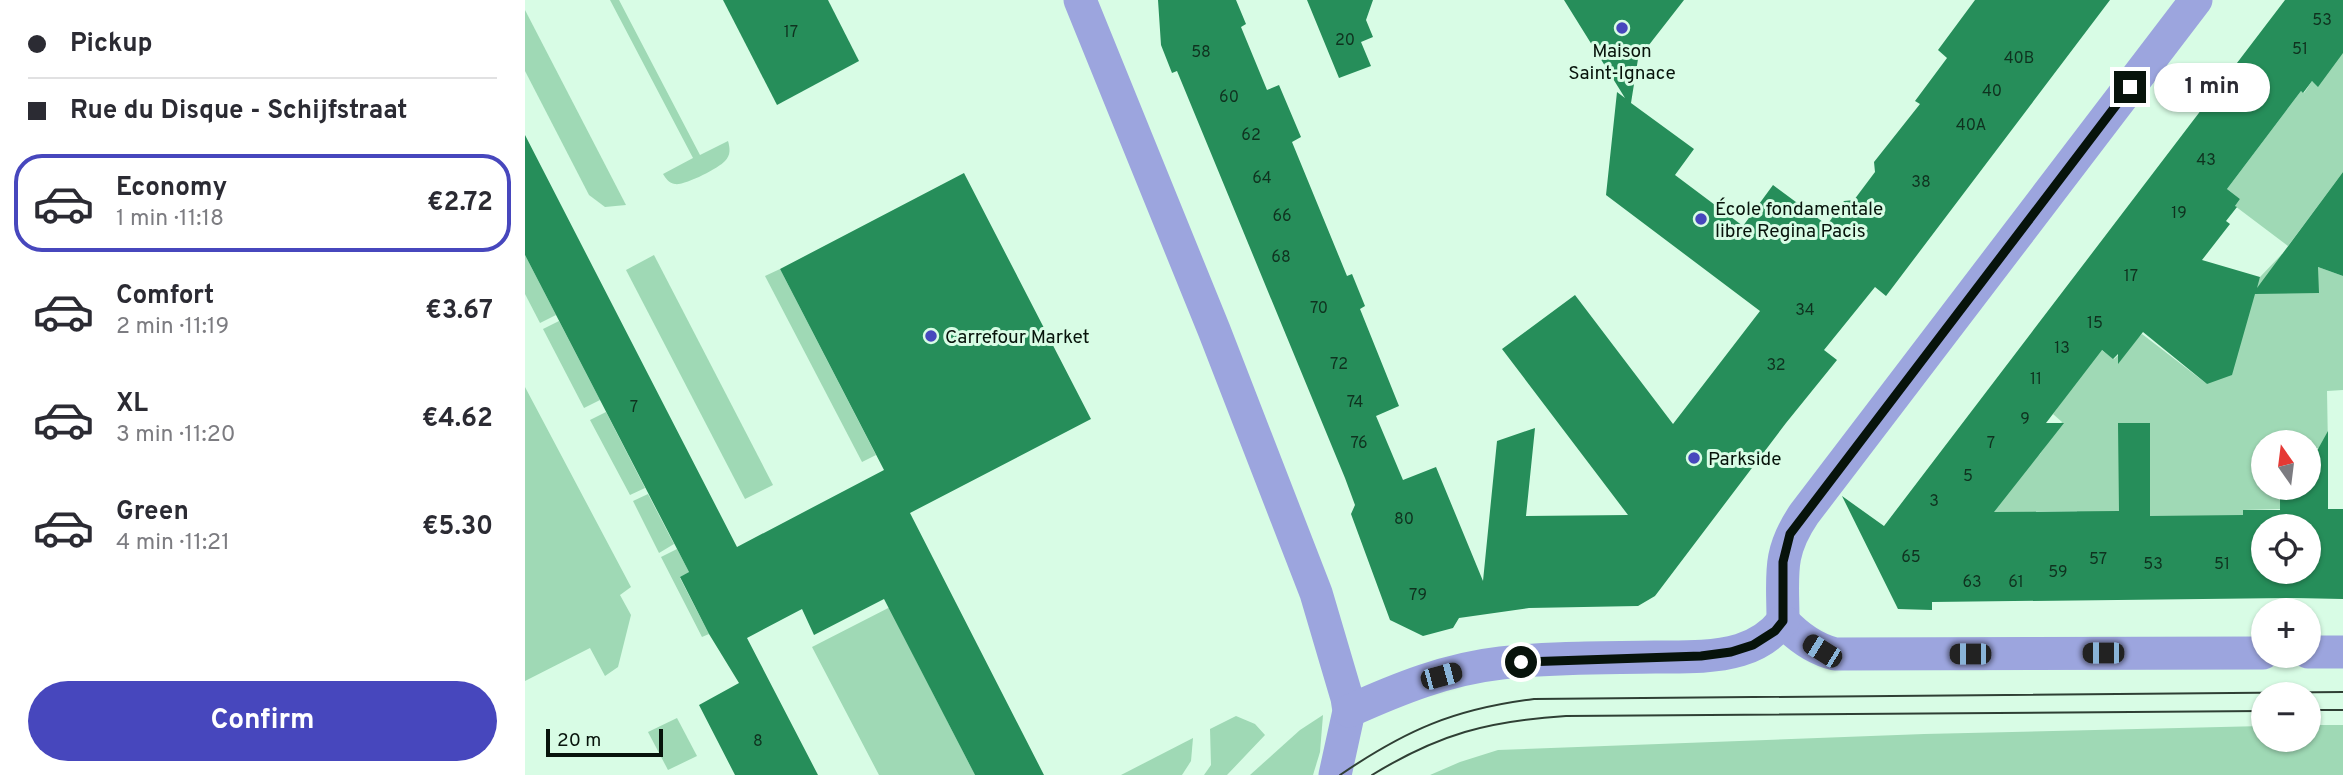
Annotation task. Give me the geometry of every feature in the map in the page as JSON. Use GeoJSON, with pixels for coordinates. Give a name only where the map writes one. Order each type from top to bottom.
{"type":"FeatureCollection","features":[{"type":"Feature","properties":{"kind":"street"},"geometry":{"type":"LineString","coordinates":[[1080,0],[1214,330],[1316,593],[1349,711],[1335,775]]}},
{"type":"Feature","properties":{"kind":"street"},"geometry":{"type":"LineString","coordinates":[[1349,711],[1420,681],[1499,663],[1701,656],[1731,652],[1775,631],[1783,621],[1783,562],[1788,541],[1797,524],[2196,0]]}},
{"type":"Feature","properties":{"kind":"street"},"geometry":{"type":"LineString","coordinates":[[1783,621],[1822,651],[1835,654],[2251,653]]}},
{"type":"Feature","properties":{"kind":"street"},"geometry":{"type":"LineString","coordinates":[[2321,652],[2343,652]]}},
{"type":"Feature","properties":{"kind":"green space"},"geometry":{"type":"Polygon","coordinates":[[[610,0],[619,0],[700,155],[728,141],[728,156],[716,168],[679,184],[671,183],[664,176],[663,174],[693,158],[610,0]]]}},
{"type":"Feature","properties":{"kind":"green space"},"geometry":{"type":"Polygon","coordinates":[[[525,10],[626,205],[605,207],[589,195],[525,71],[525,10]]]}},
{"type":"Feature","properties":{"kind":"green space"},"geometry":{"type":"Polygon","coordinates":[[[2343,41],[2343,172],[2288,246],[2235,206],[2240,199],[2227,189],[2301,91],[2304,93],[2312,81],[2318,86],[2343,41]]]}},
{"type":"Feature","properties":{"kind":"green space"},"geometry":{"type":"Polygon","coordinates":[[[2282,254],[2343,276],[2343,390],[2327,391],[2328,448],[2321,448],[2321,430],[2251,430],[2251,500],[2280,500],[2280,509],[2244,510],[2243,520],[2077,516],[2077,511],[2036,511],[2036,541],[1965,499],[2040,454],[2062,422],[2053,414],[2100,349],[2114,359],[2142,334],[2207,384],[2260,277],[2282,254]],[[2150,424],[2119,477],[2150,477],[2150,424]]]}},
{"type":"Feature","properties":{"kind":"green space"},"geometry":{"type":"Polygon","coordinates":[[[525,255],[556,315],[540,323],[525,294],[525,255]]]}},
{"type":"Feature","properties":{"kind":"green space"},"geometry":{"type":"Polygon","coordinates":[[[654,255],[773,485],[745,499],[626,270],[654,255]]]}},
{"type":"Feature","properties":{"kind":"green space"},"geometry":{"type":"Polygon","coordinates":[[[780,269],[876,455],[862,462],[765,276],[780,269]]]}},
{"type":"Feature","properties":{"kind":"green space"},"geometry":{"type":"Polygon","coordinates":[[[559,321],[600,400],[584,408],[543,329],[559,321]]]}},
{"type":"Feature","properties":{"kind":"green space"},"geometry":{"type":"Polygon","coordinates":[[[525,387],[631,587],[620,595],[631,615],[618,667],[605,676],[590,648],[525,681],[525,387]]]}},
{"type":"Feature","properties":{"kind":"green space"},"geometry":{"type":"Polygon","coordinates":[[[606,412],[645,488],[630,495],[590,420],[606,412]]]}},
{"type":"Feature","properties":{"kind":"green space"},"geometry":{"type":"Polygon","coordinates":[[[648,494],[674,544],[659,553],[633,501],[648,494]]]}},
{"type":"Feature","properties":{"kind":"green space"},"geometry":{"type":"Polygon","coordinates":[[[677,549],[689,572],[680,578],[709,634],[702,637],[661,557],[677,549]]]}},
{"type":"Feature","properties":{"kind":"green space"},"geometry":{"type":"Polygon","coordinates":[[[943,580],[903,635],[975,775],[879,775],[812,647],[943,580]]]}},
{"type":"Feature","properties":{"kind":"green space"},"geometry":{"type":"Polygon","coordinates":[[[1323,715],[1320,752],[1313,775],[1250,775],[1300,730],[1323,715]]]}},
{"type":"Feature","properties":{"kind":"green space"},"geometry":{"type":"Polygon","coordinates":[[[1236,716],[1255,724],[1265,735],[1227,775],[1204,775],[1211,765],[1210,729],[1236,716]]]}},
{"type":"Feature","properties":{"kind":"green space"},"geometry":{"type":"Polygon","coordinates":[[[677,718],[697,756],[668,770],[648,732],[677,718]]]}},
{"type":"Feature","properties":{"kind":"green space"},"geometry":{"type":"Polygon","coordinates":[[[2321,725],[2343,725],[2343,775],[1430,775],[1498,750],[1924,734],[2251,726],[2251,752],[2321,752],[2321,725]]]}},
{"type":"Feature","properties":{"kind":"green space"},"geometry":{"type":"Polygon","coordinates":[[[1193,738],[1191,761],[1182,775],[1121,775],[1193,738]]]}},
{"type":"Feature","properties":{"kind":"building"},"geometry":{"type":"Polygon","coordinates":[[[723,0],[828,0],[859,61],[777,105],[723,0]]]}},
{"type":"Feature","properties":{"kind":"building"},"geometry":{"type":"Polygon","coordinates":[[[1158,0],[1236,0],[1246,24],[1241,27],[1267,90],[1279,85],[1301,137],[1292,142],[1347,276],[1352,274],[1365,306],[1360,309],[1399,406],[1376,416],[1403,480],[1436,467],[1483,581],[1497,441],[1535,428],[1526,516],[1628,515],[1502,349],[1575,295],[1673,424],[1760,311],[1606,195],[1617,92],[1625,98],[1564,0],[1684,0],[1638,59],[1631,103],[1694,149],[1675,175],[1743,226],[1773,185],[1827,225],[1844,201],[1854,200],[1875,172],[1874,162],[1920,104],[1915,101],[1947,58],[1938,50],[1975,0],[2110,0],[1886,296],[1875,287],[1824,350],[1837,360],[1655,596],[1638,606],[1529,608],[1459,618],[1453,628],[1423,636],[1390,620],[1351,514],[1355,505],[1345,478],[1177,71],[1172,73],[1161,45],[1158,0]]]}},
{"type":"Feature","properties":{"kind":"building"},"geometry":{"type":"Polygon","coordinates":[[[1307,0],[1373,0],[1366,20],[1373,37],[1361,42],[1371,66],[1339,78],[1307,0]]]}},
{"type":"Feature","properties":{"kind":"building"},"geometry":{"type":"Polygon","coordinates":[[[2285,0],[2343,0],[2343,53],[2318,87],[2312,81],[2303,93],[2301,91],[2227,189],[2240,199],[2226,221],[2230,224],[2202,260],[2260,277],[2257,288],[2343,172],[2343,276],[2318,267],[2319,293],[2255,294],[2232,375],[2207,384],[2143,332],[2118,364],[2118,354],[2113,359],[2102,350],[2046,423],[2064,423],[1994,512],[2119,511],[2118,423],[2150,423],[2150,516],[2243,515],[2243,510],[2280,510],[2280,500],[2321,500],[2321,444],[2328,431],[2328,509],[2343,509],[2343,599],[1932,602],[1932,610],[1898,609],[1842,496],[1884,526],[2285,0]]]}},
{"type":"Feature","properties":{"kind":"building"},"geometry":{"type":"Polygon","coordinates":[[[525,135],[737,547],[884,470],[780,269],[964,173],[1091,419],[910,513],[1044,775],[975,775],[884,599],[814,635],[802,609],[747,638],[818,775],[735,775],[699,705],[739,683],[709,634],[680,577],[689,572],[525,255],[525,135]]]}},
{"type":"Feature","properties":{"kind":"tram line"},"geometry":{"type":"LineString","coordinates":[[1340,775],[1387,746],[1432,724],[1479,709],[1534,699],[2343,692]]}},
{"type":"Feature","properties":{"kind":"tram line"},"geometry":{"type":"LineString","coordinates":[[2321,710],[2343,710]]}},
{"type":"Feature","properties":{"kind":"tram line"},"geometry":{"type":"LineString","coordinates":[[1372,775],[1420,749],[1465,732],[1538,718],[2251,711]]}},
{"type":"Feature","properties":{"kind":"place","name":"Maison Saint-Ignace"},"geometry":{"type":"Point","coordinates":[1622,28]}},
{"type":"Feature","properties":{"kind":"place","name":"École fondamentale libre Regina Pacis"},"geometry":{"type":"Point","coordinates":[1701,219]}},
{"type":"Feature","properties":{"kind":"place","name":"Carrefour Market"},"geometry":{"type":"Point","coordinates":[931,336]}},
{"type":"Feature","properties":{"kind":"place","name":"Parkside"},"geometry":{"type":"Point","coordinates":[1694,458]}},
{"type":"Feature","properties":{"kind":"route"},"geometry":{"type":"LineString","coordinates":[[1521,662],[1701,656],[1742,649],[1775,631],[1783,621],[1783,562],[1790,534],[2130,87]]}}]}
